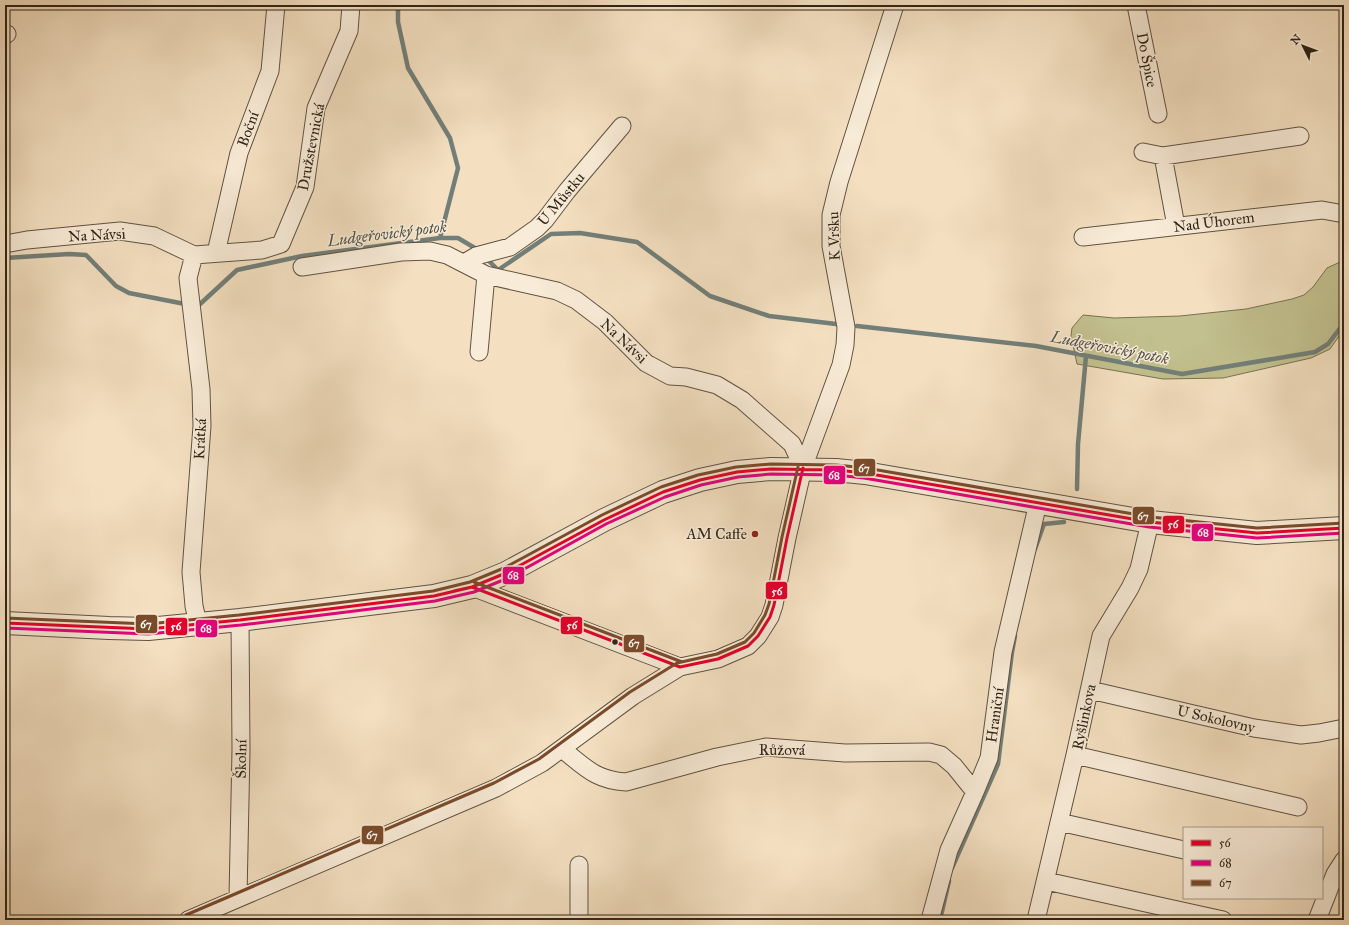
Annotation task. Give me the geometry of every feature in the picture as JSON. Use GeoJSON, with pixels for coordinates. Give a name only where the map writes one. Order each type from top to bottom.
{"type":"FeatureCollection","features":[{"type":"Feature","properties":{"kind":"street","name":"Boční"},"geometry":{"type":"LineString","coordinates":[[216,253],[239,153],[270,71],[276,5]]}},
{"type":"Feature","properties":{"kind":"street","name":"Družstevnická"},"geometry":{"type":"LineString","coordinates":[[281,244],[305,187],[316,108],[349,31],[351,5]]}},
{"type":"Feature","properties":{"kind":"street","name":"K Vršku"},"geometry":{"type":"LineString","coordinates":[[680,667],[718,659],[748,646],[758,636],[764,627],[770,617],[774,605],[786,538],[803,468],[841,365],[845,345],[846,327],[831,246],[831,214],[838,182],[895,5]]}},
{"type":"Feature","properties":{"kind":"street","name":"Do Špice"},"geometry":{"type":"LineString","coordinates":[[1136,5],[1158,114]]}},
{"type":"Feature","properties":{"kind":"street","name":"U Můstku"},"geometry":{"type":"LineString","coordinates":[[475,257],[510,247],[537,228],[545,220],[566,191],[622,126]]}},
{"type":"Feature","properties":{"kind":"street"},"geometry":{"type":"LineString","coordinates":[[1143,152],[1163,156],[1300,136]]}},
{"type":"Feature","properties":{"kind":"street"},"geometry":{"type":"LineString","coordinates":[[1163,156],[1176,226]]}},
{"type":"Feature","properties":{"kind":"street","name":"Nad Úhorem"},"geometry":{"type":"LineString","coordinates":[[1083,237],[1322,210],[1344,214]]}},
{"type":"Feature","properties":{"kind":"street","name":"Na Návsi"},"geometry":{"type":"LineString","coordinates":[[5,244],[27,240],[120,231],[154,236],[194,254],[262,250],[281,244]]}},
{"type":"Feature","properties":{"kind":"street","name":"Na Návsi"},"geometry":{"type":"LineString","coordinates":[[302,267],[402,252],[430,251],[447,255],[475,257],[486,274],[557,291],[576,300],[604,322],[646,363],[670,376],[686,377],[717,385],[730,392],[742,400],[792,444],[803,468]]}},
{"type":"Feature","properties":{"kind":"street","name":"Krátká"},"geometry":{"type":"LineString","coordinates":[[194,254],[188,278],[201,389],[202,426],[191,572],[194,606],[198,623]]}},
{"type":"Feature","properties":{"kind":"street"},"geometry":{"type":"LineString","coordinates":[[479,352],[486,274]]}},
{"type":"Feature","properties":{"kind":"street"},"geometry":{"type":"LineString","coordinates":[[5,623],[148,629],[240,620],[434,596],[472,587],[506,573],[604,520],[663,492],[700,480],[737,472],[771,469],[803,468],[865,473],[1150,522],[1257,533],[1344,528]]}},
{"type":"Feature","properties":{"kind":"street","name":"Hraniční"},"geometry":{"type":"LineString","coordinates":[[930,920],[949,850],[976,792],[989,758],[1003,652],[1038,503]]}},
{"type":"Feature","properties":{"kind":"street","name":"Ryšlinkova"},"geometry":{"type":"LineString","coordinates":[[1036,920],[1090,690],[1101,636],[1130,588],[1139,569],[1150,522]]}},
{"type":"Feature","properties":{"kind":"street"},"geometry":{"type":"LineString","coordinates":[[472,587],[680,667]]}},
{"type":"Feature","properties":{"kind":"street","name":"Školní"},"geometry":{"type":"LineString","coordinates":[[238,897],[241,750],[240,620]]}},
{"type":"Feature","properties":{"kind":"street"},"geometry":{"type":"LineString","coordinates":[[188,920],[238,897],[496,788],[542,763],[633,696],[680,667]]}},
{"type":"Feature","properties":{"kind":"street","name":"U Sokolovny"},"geometry":{"type":"LineString","coordinates":[[1090,690],[1254,728],[1301,735],[1344,728]]}},
{"type":"Feature","properties":{"kind":"street","name":"Růžová"},"geometry":{"type":"LineString","coordinates":[[562,748],[593,774],[612,781],[626,782],[717,757],[766,747],[845,753],[928,752],[941,755],[954,766],[976,792]]}},
{"type":"Feature","properties":{"kind":"street"},"geometry":{"type":"LineString","coordinates":[[1075,755],[1298,807]]}},
{"type":"Feature","properties":{"kind":"street"},"geometry":{"type":"LineString","coordinates":[[1059,822],[1183,850]]}},
{"type":"Feature","properties":{"kind":"street"},"geometry":{"type":"LineString","coordinates":[[1317,920],[1335,874],[1344,860]]}},
{"type":"Feature","properties":{"kind":"street"},"geometry":{"type":"LineString","coordinates":[[579,865],[579,920]]}},
{"type":"Feature","properties":{"kind":"street"},"geometry":{"type":"LineString","coordinates":[[1046,881],[1223,920]]}},
{"type":"Feature","properties":{"kind":"shaded area"},"geometry":{"type":"Polygon","coordinates":[[[1344,261],[1344,329],[1330,349],[1311,358],[1223,378],[1163,379],[1077,364],[1071,336],[1072,328],[1083,315],[1114,318],[1180,316],[1246,309],[1304,295],[1313,287],[1327,268],[1344,261]]]}},
{"type":"Feature","properties":{"kind":"waterway"},"geometry":{"type":"LineString","coordinates":[[398,5],[398,22],[408,68],[450,138],[458,168],[440,238]]}},
{"type":"Feature","properties":{"kind":"waterway","name":"Ludgeřovický potok"},"geometry":{"type":"LineString","coordinates":[[486,258],[498,270],[551,234],[580,233],[637,242],[710,296],[769,316],[836,324]]}},
{"type":"Feature","properties":{"kind":"waterway","name":"Ludgeřovický potok"},"geometry":{"type":"LineString","coordinates":[[199,305],[237,270],[302,256],[440,238],[458,238],[480,251]]}},
{"type":"Feature","properties":{"kind":"waterway","name":"Ludgeřovický potok"},"geometry":{"type":"LineString","coordinates":[[5,258],[69,254],[86,255],[116,286],[129,293],[185,304]]}},
{"type":"Feature","properties":{"kind":"waterway","name":"Ludgeřovický potok"},"geometry":{"type":"LineString","coordinates":[[857,326],[1036,346],[1182,374],[1315,352],[1328,344],[1344,323]]}},
{"type":"Feature","properties":{"kind":"waterway"},"geometry":{"type":"LineString","coordinates":[[1077,489],[1078,444],[1086,356]]}},
{"type":"Feature","properties":{"kind":"waterway"},"geometry":{"type":"LineString","coordinates":[[1035,549],[1044,524],[1064,522]]}},
{"type":"Feature","properties":{"kind":"waterway"},"geometry":{"type":"LineString","coordinates":[[952,868],[998,764],[1015,636]]}},
{"type":"Feature","properties":{"kind":"waterway"},"geometry":{"type":"LineString","coordinates":[[940,920],[949,881]]}},
{"type":"Feature","properties":{"kind":"transit line","name":"67"},"geometry":{"type":"LineString","coordinates":[[5,618],[148,624],[239,615],[433,591],[470,582],[504,568],[602,515],[661,487],[698,475],[736,467],[771,464],[836,465],[866,468],[1151,517],[1257,528],[1344,523]]}},
{"type":"Feature","properties":{"kind":"transit line","name":"67"},"geometry":{"type":"LineString","coordinates":[[186,915],[494,783],[539,759],[630,692],[677,663],[717,654],[745,642],[754,633],[765,615],[769,604],[798,467]]}},
{"type":"Feature","properties":{"kind":"transit line","name":"56"},"geometry":{"type":"LineString","coordinates":[[454,591],[472,587],[680,667],[718,659],[748,646],[758,636],[770,617],[774,605],[803,468]]}},
{"type":"Feature","properties":{"kind":"transit line","name":"56"},"geometry":{"type":"LineString","coordinates":[[5,623],[148,629],[240,620],[434,596],[472,587],[506,573],[604,520],[663,492],[700,480],[737,472],[771,469],[836,470],[865,473],[1150,522],[1257,533],[1344,528]]}},
{"type":"Feature","properties":{"kind":"transit line","name":"68"},"geometry":{"type":"LineString","coordinates":[[5,628],[148,634],[241,625],[435,601],[474,592],[508,578],[606,524],[665,497],[701,485],[738,477],[771,474],[836,475],[864,478],[1149,527],[1257,538],[1344,533]]}},
{"type":"Feature","properties":{"kind":"transit line","name":"67"},"geometry":{"type":"LineString","coordinates":[[474,582],[682,662]]}},
{"type":"Feature","properties":{"kind":"place","name":"AM Caffe"},"geometry":{"type":"Point","coordinates":[755,534]}}]}
